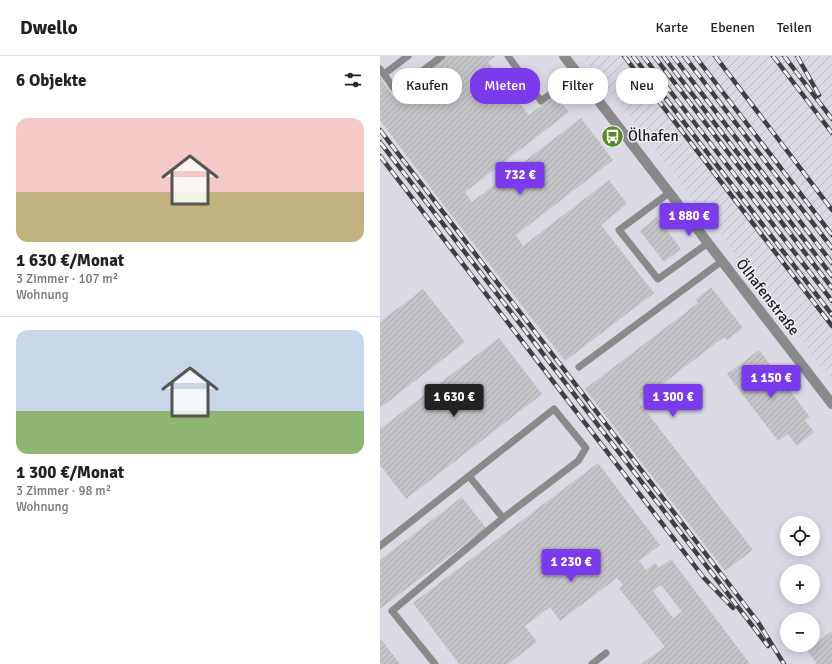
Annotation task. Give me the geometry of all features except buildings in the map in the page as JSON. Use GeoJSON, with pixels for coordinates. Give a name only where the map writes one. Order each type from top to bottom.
{"type":"FeatureCollection","features":[{"type":"Feature","properties":{"kind":"street","name":"Ölhafenstraße"},"geometry":{"type":"LineString","coordinates":[[564,56],[573,68]]}},
{"type":"Feature","properties":{"kind":"street","name":"Ölhafenstraße"},"geometry":{"type":"LineString","coordinates":[[600,104],[832,404]]}},
{"type":"Feature","properties":{"kind":"lane"},"geometry":{"type":"LineString","coordinates":[[408,56],[382,72],[396,91],[442,56]]}},
{"type":"Feature","properties":{"kind":"lane"},"geometry":{"type":"LineString","coordinates":[[508,56],[541,101],[548,96]]}},
{"type":"Feature","properties":{"kind":"lane"},"geometry":{"type":"LineString","coordinates":[[669,193],[619,230],[658,279],[708,243]]}},
{"type":"Feature","properties":{"kind":"lane"},"geometry":{"type":"LineString","coordinates":[[579,367],[722,261]]}},
{"type":"Feature","properties":{"kind":"lane"},"geometry":{"type":"LineString","coordinates":[[380,546],[554,409],[586,448],[578,461],[503,518],[392,611],[435,664]]}},
{"type":"Feature","properties":{"kind":"lane"},"geometry":{"type":"LineString","coordinates":[[469,476],[503,518]]}},
{"type":"Feature","properties":{"kind":"lane"},"geometry":{"type":"LineString","coordinates":[[592,664],[606,653]]}},
{"type":"Feature","properties":{"kind":"shaded area"},"geometry":{"type":"Polygon","coordinates":[[[380,56],[583,56],[592,68],[548,68],[548,104],[608,104],[608,89],[616,99],[616,104],[620,104],[832,381],[832,664],[380,664],[380,56]]]}},
{"type":"Feature","properties":{"kind":"shaded area"},"geometry":{"type":"Polygon","coordinates":[[[583,56],[832,56],[832,381],[620,104],[668,104],[668,68],[616,68],[616,99],[608,89],[608,68],[592,68],[583,56]]]}},
{"type":"Feature","properties":{"kind":"railway"},"geometry":{"type":"LineString","coordinates":[[624,56],[832,326]]}},
{"type":"Feature","properties":{"kind":"railway"},"geometry":{"type":"LineString","coordinates":[[633,56],[832,315]]}},
{"type":"Feature","properties":{"kind":"railway"},"geometry":{"type":"LineString","coordinates":[[643,56],[832,301]]}},
{"type":"Feature","properties":{"kind":"railway"},"geometry":{"type":"LineString","coordinates":[[654,56],[832,288]]}},
{"type":"Feature","properties":{"kind":"railway"},"geometry":{"type":"LineString","coordinates":[[663,56],[832,276]]}},
{"type":"Feature","properties":{"kind":"railway"},"geometry":{"type":"LineString","coordinates":[[673,56],[832,263]]}},
{"type":"Feature","properties":{"kind":"railway"},"geometry":{"type":"LineString","coordinates":[[684,56],[832,248]]}},
{"type":"Feature","properties":{"kind":"railway"},"geometry":{"type":"LineString","coordinates":[[695,56],[832,235]]}},
{"type":"Feature","properties":{"kind":"railway"},"geometry":{"type":"LineString","coordinates":[[715,56],[832,210]]}},
{"type":"Feature","properties":{"kind":"railway"},"geometry":{"type":"LineString","coordinates":[[773,56],[832,133]]}},
{"type":"Feature","properties":{"kind":"railway"},"geometry":{"type":"LineString","coordinates":[[784,56],[832,119]]}},
{"type":"Feature","properties":{"kind":"railway"},"geometry":{"type":"LineString","coordinates":[[797,56],[819,95]]}},
{"type":"Feature","properties":{"kind":"railway"},"geometry":{"type":"LineString","coordinates":[[380,130],[758,622],[784,664]]}},
{"type":"Feature","properties":{"kind":"railway"},"geometry":{"type":"LineString","coordinates":[[380,142],[768,646]]}},
{"type":"Feature","properties":{"kind":"railway"},"geometry":{"type":"LineString","coordinates":[[380,156],[704,578],[733,608]]}},
{"type":"Feature","properties":{"kind":"place","name":"Ölhafen"},"geometry":{"type":"Point","coordinates":[612,136]}}]}
